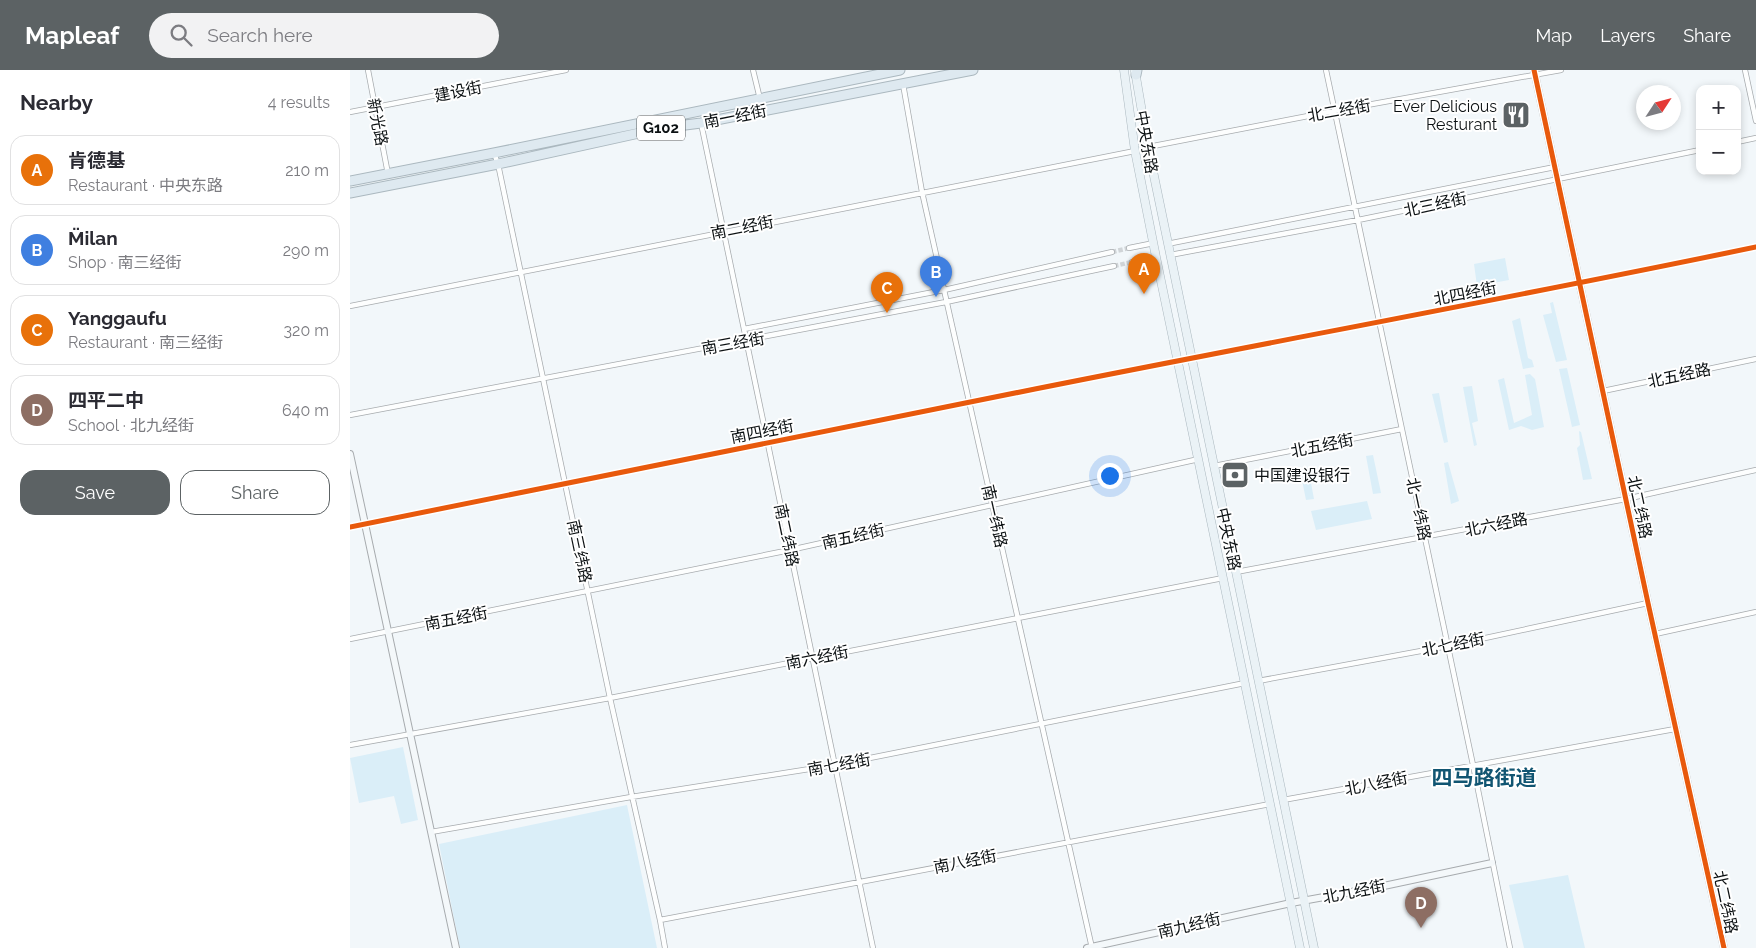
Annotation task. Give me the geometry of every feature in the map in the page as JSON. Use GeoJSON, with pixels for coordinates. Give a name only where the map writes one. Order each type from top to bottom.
{"type":"FeatureCollection","features":[{"type":"Feature","properties":{"kind":"highway","name":"南一经街"},"geometry":{"type":"LineString","coordinates":[[350,181],[900,70]]}},
{"type":"Feature","properties":{"kind":"highway","name":"南一经街"},"geometry":{"type":"LineString","coordinates":[[350,193],[498,164],[662,128],[701,123],[973,70]]}},
{"type":"Feature","properties":{"kind":"main road"},"geometry":{"type":"LineString","coordinates":[[1118,70],[1125,79]]}},
{"type":"Feature","properties":{"kind":"main road","name":"中央东路"},"geometry":{"type":"LineString","coordinates":[[1124,70],[1135,151],[1156,257],[1300,948]]}},
{"type":"Feature","properties":{"kind":"main road","name":"中央东路"},"geometry":{"type":"LineString","coordinates":[[1136,72],[1148,147],[1314,948]]}},
{"type":"Feature","properties":{"kind":"street","name":"新光路"},"geometry":{"type":"LineString","coordinates":[[368,70],[388,174]]}},
{"type":"Feature","properties":{"kind":"street","name":"建设街"},"geometry":{"type":"LineString","coordinates":[[350,112],[566,70]]}},
{"type":"Feature","properties":{"kind":"street"},"geometry":{"type":"LineString","coordinates":[[753,70],[760,99]]}},
{"type":"Feature","properties":{"kind":"street","name":"北一纬路"},"geometry":{"type":"LineString","coordinates":[[1326,70],[1474,765],[1510,948]]}},
{"type":"Feature","properties":{"kind":"street","name":"北二经街"},"geometry":{"type":"LineString","coordinates":[[1148,147],[1535,73],[1561,70]]}},
{"type":"Feature","properties":{"kind":"street"},"geometry":{"type":"LineString","coordinates":[[1745,70],[1756,121]]}},
{"type":"Feature","properties":{"kind":"street","name":"北二纬路"},"geometry":{"type":"LineString","coordinates":[[1535,73],[1675,729],[1724,948]]}},
{"type":"Feature","properties":{"kind":"street","name":"南一纬路"},"geometry":{"type":"LineString","coordinates":[[903,83],[922,192],[1042,724],[1090,948]]}},
{"type":"Feature","properties":{"kind":"street","name":"南二纬路"},"geometry":{"type":"LineString","coordinates":[[701,123],[873,948]]}},
{"type":"Feature","properties":{"kind":"street"},"geometry":{"type":"LineString","coordinates":[[1741,141],[1756,138]]}},
{"type":"Feature","properties":{"kind":"street","name":"南二经街"},"geometry":{"type":"LineString","coordinates":[[350,306],[1135,151]]}},
{"type":"Feature","properties":{"kind":"street","name":"北三经街"},"geometry":{"type":"LineString","coordinates":[[1170,255],[1358,220],[1696,151]]}},
{"type":"Feature","properties":{"kind":"street","name":"南三纬路"},"geometry":{"type":"LineString","coordinates":[[494,153],[498,164],[631,797],[665,948]]}},
{"type":"Feature","properties":{"kind":"street"},"geometry":{"type":"LineString","coordinates":[[1168,244],[1555,167]]}},
{"type":"Feature","properties":{"kind":"street"},"geometry":{"type":"LineString","coordinates":[[1129,248],[1154,243]]}},
{"type":"Feature","properties":{"kind":"street","name":"北四经街"},"geometry":{"type":"LineString","coordinates":[[1178,360],[1580,284],[1756,247]]}},
{"type":"Feature","properties":{"kind":"street"},"geometry":{"type":"LineString","coordinates":[[744,329],[944,290],[1112,252]]}},
{"type":"Feature","properties":{"kind":"street"},"geometry":{"type":"LineString","coordinates":[[1132,262],[1156,257]]}},
{"type":"Feature","properties":{"kind":"street","name":"南三经街"},"geometry":{"type":"LineString","coordinates":[[350,416],[946,302],[1114,266]]}},
{"type":"Feature","properties":{"kind":"street","name":"北五经路"},"geometry":{"type":"LineString","coordinates":[[1603,391],[1756,359]]}},
{"type":"Feature","properties":{"kind":"street","name":"南四经街"},"geometry":{"type":"LineString","coordinates":[[350,527],[1178,360]]}},
{"type":"Feature","properties":{"kind":"street","name":"北五经街"},"geometry":{"type":"LineString","coordinates":[[1214,466],[1402,429]]}},
{"type":"Feature","properties":{"kind":"street"},"geometry":{"type":"LineString","coordinates":[[350,454],[456,948]]}},
{"type":"Feature","properties":{"kind":"street","name":"南五经街"},"geometry":{"type":"LineString","coordinates":[[350,639],[790,550],[1199,459]]}},
{"type":"Feature","properties":{"kind":"street","name":"北六经路"},"geometry":{"type":"LineString","coordinates":[[1236,572],[1626,499],[1756,470]]}},
{"type":"Feature","properties":{"kind":"street","name":"南六经街"},"geometry":{"type":"LineString","coordinates":[[350,745],[610,698],[1223,578]]}},
{"type":"Feature","properties":{"kind":"street","name":"北七经街"},"geometry":{"type":"LineString","coordinates":[[1258,682],[1448,646],[1648,603]]}},
{"type":"Feature","properties":{"kind":"street"},"geometry":{"type":"LineString","coordinates":[[1655,634],[1756,612]]}},
{"type":"Feature","properties":{"kind":"street","name":"南七经街"},"geometry":{"type":"LineString","coordinates":[[431,832],[631,797],[835,766],[1245,683]]}},
{"type":"Feature","properties":{"kind":"street","name":"北八经街"},"geometry":{"type":"LineString","coordinates":[[1283,800],[1675,729]]}},
{"type":"Feature","properties":{"kind":"street","name":"南八经街"},"geometry":{"type":"LineString","coordinates":[[660,920],[1270,804]]}},
{"type":"Feature","properties":{"kind":"street","name":"北九经街"},"geometry":{"type":"LineString","coordinates":[[1290,903],[1492,863]]}},
{"type":"Feature","properties":{"kind":"street","name":"南九经街"},"geometry":{"type":"LineString","coordinates":[[1090,948],[1290,903]]}},
{"type":"Feature","properties":{"kind":"shaded area"},"geometry":{"type":"Polygon","coordinates":[[[1505,258],[1509,280],[1477,286],[1474,264],[1505,258]]]}},
{"type":"Feature","properties":{"kind":"shaded area"},"geometry":{"type":"Polygon","coordinates":[[[1553,302],[1567,360],[1556,362],[1543,315],[1552,313],[1550,303],[1553,302]]]}},
{"type":"Feature","properties":{"kind":"shaded area"},"geometry":{"type":"Polygon","coordinates":[[[1520,318],[1528,358],[1532,360],[1534,367],[1523,369],[1512,321],[1520,318]]]}},
{"type":"Feature","properties":{"kind":"shaded area"},"geometry":{"type":"Polygon","coordinates":[[[1567,368],[1580,425],[1572,427],[1559,369],[1567,368]]]}},
{"type":"Feature","properties":{"kind":"shaded area"},"geometry":{"type":"Polygon","coordinates":[[[1530,374],[1535,379],[1544,427],[1532,430],[1521,426],[1509,430],[1498,380],[1504,378],[1514,423],[1532,415],[1525,375],[1530,374]]]}},
{"type":"Feature","properties":{"kind":"shaded area"},"geometry":{"type":"Polygon","coordinates":[[[1472,386],[1478,421],[1472,423],[1477,445],[1474,446],[1463,387],[1472,386]]]}},
{"type":"Feature","properties":{"kind":"shaded area"},"geometry":{"type":"Polygon","coordinates":[[[1439,393],[1448,442],[1444,443],[1432,394],[1439,393]]]}},
{"type":"Feature","properties":{"kind":"shaded area"},"geometry":{"type":"Polygon","coordinates":[[[1579,431],[1581,432],[1592,479],[1583,480],[1577,448],[1580,445],[1579,431]]]}},
{"type":"Feature","properties":{"kind":"shaded area"},"geometry":{"type":"Polygon","coordinates":[[[1373,455],[1381,493],[1373,494],[1366,456],[1373,455]]]}},
{"type":"Feature","properties":{"kind":"shaded area"},"geometry":{"type":"Polygon","coordinates":[[[1448,462],[1459,501],[1451,504],[1444,463],[1448,462]]]}},
{"type":"Feature","properties":{"kind":"shaded area"},"geometry":{"type":"Polygon","coordinates":[[[1308,467],[1314,499],[1306,500],[1300,470],[1308,467]]]}},
{"type":"Feature","properties":{"kind":"shaded area"},"geometry":{"type":"Polygon","coordinates":[[[1367,501],[1372,519],[1316,530],[1311,511],[1367,501]]]}},
{"type":"Feature","properties":{"kind":"shaded area"},"geometry":{"type":"Polygon","coordinates":[[[403,747],[418,820],[401,824],[394,796],[359,803],[350,758],[403,747]]]}},
{"type":"Feature","properties":{"kind":"shaded area"},"geometry":{"type":"Polygon","coordinates":[[[627,805],[657,948],[460,948],[439,844],[627,805]]]}},
{"type":"Feature","properties":{"kind":"shaded area"},"geometry":{"type":"Polygon","coordinates":[[[1568,875],[1585,948],[1524,948],[1509,885],[1568,875]]]}},
{"type":"Feature","properties":{"kind":"tunnel"},"geometry":{"type":"LineString","coordinates":[[1112,252],[1129,248]]}},
{"type":"Feature","properties":{"kind":"tunnel"},"geometry":{"type":"LineString","coordinates":[[1114,266],[1132,262]]}},
{"type":"Feature","properties":{"kind":"cycle path"},"geometry":{"type":"LineString","coordinates":[[1534,70],[1724,948]]}},
{"type":"Feature","properties":{"kind":"cycle path"},"geometry":{"type":"LineString","coordinates":[[350,527],[1035,389],[1576,284],[1756,247]]}},
{"type":"Feature","properties":{"kind":"place","name":"Ever Delicious Resturant"},"geometry":{"type":"Point","coordinates":[1516,115]}},
{"type":"Feature","properties":{"kind":"place","name":"肯德基"},"geometry":{"type":"Point","coordinates":[1144,294]}},
{"type":"Feature","properties":{"kind":"place","name":"M̈ilan"},"geometry":{"type":"Point","coordinates":[936,297]}},
{"type":"Feature","properties":{"kind":"place","name":"Yanggaufu"},"geometry":{"type":"Point","coordinates":[887,313]}},
{"type":"Feature","properties":{"kind":"place","name":"中国建设银行"},"geometry":{"type":"Point","coordinates":[1235,475]}},
{"type":"Feature","properties":{"kind":"place","name":"四平二中"},"geometry":{"type":"Point","coordinates":[1421,928]}},
{"type":"Feature","properties":{"kind":"district","name":"四马路街道"},"geometry":{"type":"Point","coordinates":[1484,778]}}]}
